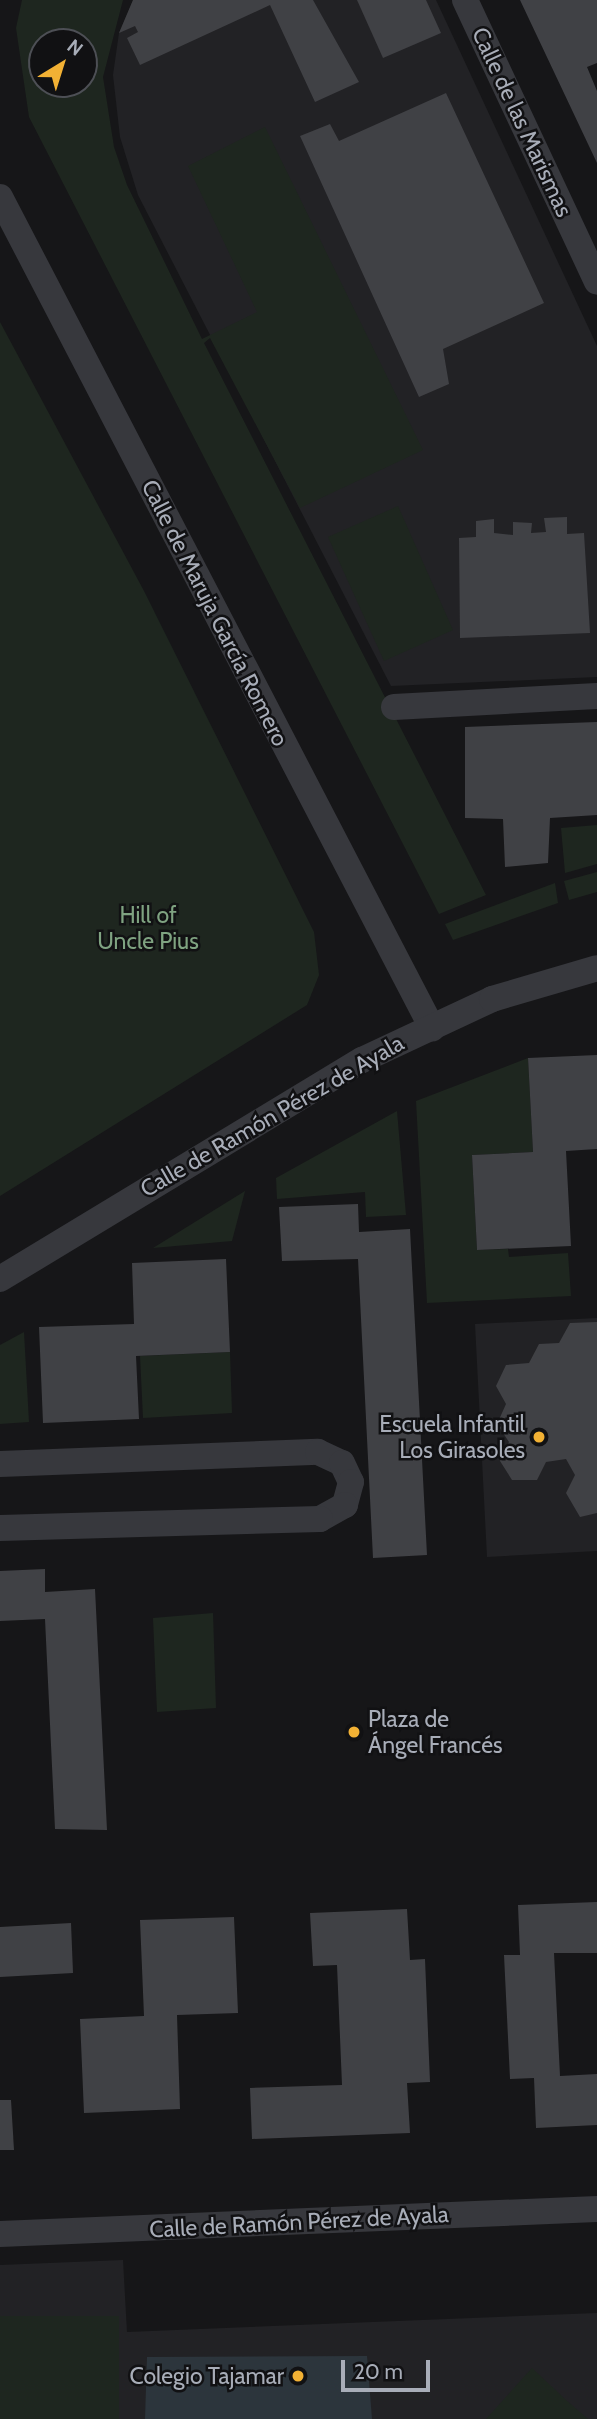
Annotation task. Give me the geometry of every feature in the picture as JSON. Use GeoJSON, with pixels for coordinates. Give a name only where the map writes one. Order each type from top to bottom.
{"type":"FeatureCollection","features":[{"type":"Feature","properties":{"kind":"street","name":"Calle de las Marismas"},"geometry":{"type":"LineString","coordinates":[[465,0],[597,282]]}},
{"type":"Feature","properties":{"kind":"street","name":"Calle de Maruja García Romero"},"geometry":{"type":"LineString","coordinates":[[0,197],[432,1028]]}},
{"type":"Feature","properties":{"kind":"street"},"geometry":{"type":"LineString","coordinates":[[394,707],[597,696]]}},
{"type":"Feature","properties":{"kind":"street","name":"Calle de Ramón Pérez de Ayala"},"geometry":{"type":"LineString","coordinates":[[0,1279],[362,1060],[492,999],[597,968]]}},
{"type":"Feature","properties":{"kind":"street"},"geometry":{"type":"LineString","coordinates":[[0,1464],[318,1452],[342,1463],[351,1482],[345,1505],[320,1519],[0,1528]]}},
{"type":"Feature","properties":{"kind":"street","name":"Calle de Ramón Pérez de Ayala"},"geometry":{"type":"LineString","coordinates":[[0,2234],[597,2209]]}},
{"type":"Feature","properties":{"kind":"shaded area"},"geometry":{"type":"Polygon","coordinates":[[[133,0],[436,0],[597,346],[597,677],[391,686],[138,195],[120,137],[113,75],[119,33],[133,0]]]}},
{"type":"Feature","properties":{"kind":"shaded area","name":"Escuela Infantil Los Girasoles"},"geometry":{"type":"Polygon","coordinates":[[[597,1318],[597,1551],[487,1557],[475,1324],[597,1318]]]}},
{"type":"Feature","properties":{"kind":"shaded area","name":"Colegio Tajamar"},"geometry":{"type":"Polygon","coordinates":[[[123,2260],[127,2332],[597,2313],[597,2419],[0,2419],[0,2265],[123,2260]]]}},
{"type":"Feature","properties":{"kind":"shaded area"},"geometry":{"type":"Polygon","coordinates":[[[367,2356],[372,2419],[145,2419],[147,2357],[367,2356]]]}},
{"type":"Feature","properties":{"kind":"green space"},"geometry":{"type":"Polygon","coordinates":[[[22,0],[123,0],[103,77],[114,147],[127,185],[202,339],[257,312],[188,166],[265,127],[423,450],[300,508],[210,338],[204,343],[486,895],[439,914],[29,117],[16,28],[22,0]]]}},
{"type":"Feature","properties":{"kind":"green space","name":"Hill of Uncle Pius"},"geometry":{"type":"Polygon","coordinates":[[[0,322],[144,591],[314,932],[319,975],[307,1005],[0,1196],[0,322]]]}},
{"type":"Feature","properties":{"kind":"green space"},"geometry":{"type":"Polygon","coordinates":[[[398,506],[453,630],[384,661],[328,537],[398,506]]]}},
{"type":"Feature","properties":{"kind":"green space"},"geometry":{"type":"Polygon","coordinates":[[[597,825],[597,864],[565,873],[561,828],[597,825]]]}},
{"type":"Feature","properties":{"kind":"green space"},"geometry":{"type":"Polygon","coordinates":[[[597,872],[597,892],[569,900],[564,881],[597,872]]]}},
{"type":"Feature","properties":{"kind":"green space"},"geometry":{"type":"Polygon","coordinates":[[[555,883],[558,903],[453,940],[445,924],[555,883]]]}},
{"type":"Feature","properties":{"kind":"green space"},"geometry":{"type":"Polygon","coordinates":[[[528,1058],[533,1152],[472,1155],[477,1250],[508,1249],[509,1257],[568,1253],[571,1296],[427,1303],[416,1101],[528,1058]]]}},
{"type":"Feature","properties":{"kind":"green space"},"geometry":{"type":"Polygon","coordinates":[[[397,1111],[406,1215],[366,1217],[365,1192],[277,1199],[276,1178],[397,1111]]]}},
{"type":"Feature","properties":{"kind":"green space"},"geometry":{"type":"Polygon","coordinates":[[[245,1191],[232,1241],[153,1248],[245,1191]]]}},
{"type":"Feature","properties":{"kind":"green space"},"geometry":{"type":"Polygon","coordinates":[[[24,1332],[29,1422],[0,1424],[0,1345],[24,1332]]]}},
{"type":"Feature","properties":{"kind":"green space"},"geometry":{"type":"Polygon","coordinates":[[[230,1352],[232,1413],[143,1418],[140,1356],[230,1352]]]}},
{"type":"Feature","properties":{"kind":"green space"},"geometry":{"type":"Polygon","coordinates":[[[213,1613],[216,1708],[157,1712],[153,1618],[213,1613]]]}},
{"type":"Feature","properties":{"kind":"green space"},"geometry":{"type":"Polygon","coordinates":[[[0,2316],[119,2316],[119,2419],[0,2419],[0,2316]]]}},
{"type":"Feature","properties":{"kind":"green space"},"geometry":{"type":"Polygon","coordinates":[[[532,2368],[566,2400],[588,2419],[486,2419],[532,2368]]]}},
{"type":"Feature","properties":{"kind":"building"},"geometry":{"type":"Polygon","coordinates":[[[133,0],[313,0],[359,82],[315,102],[270,5],[140,65],[127,38],[138,32],[135,26],[119,33],[133,0]]]}},
{"type":"Feature","properties":{"kind":"building"},"geometry":{"type":"Polygon","coordinates":[[[357,0],[426,0],[441,33],[383,58],[357,0]]]}},
{"type":"Feature","properties":{"kind":"building"},"geometry":{"type":"Polygon","coordinates":[[[520,0],[597,0],[597,63],[587,67],[597,91],[597,163],[520,0]]]}},
{"type":"Feature","properties":{"kind":"building"},"geometry":{"type":"Polygon","coordinates":[[[446,93],[544,303],[443,349],[449,384],[419,397],[300,136],[330,124],[339,141],[446,93]]]}},
{"type":"Feature","properties":{"kind":"building"},"geometry":{"type":"Polygon","coordinates":[[[567,517],[567,534],[584,533],[590,633],[460,638],[459,538],[476,537],[476,521],[494,519],[494,533],[513,535],[513,522],[532,523],[531,533],[546,532],[544,518],[567,517]]]}},
{"type":"Feature","properties":{"kind":"building"},"geometry":{"type":"Polygon","coordinates":[[[597,722],[597,815],[550,818],[548,863],[505,867],[503,819],[465,818],[465,727],[597,722]]]}},
{"type":"Feature","properties":{"kind":"building"},"geometry":{"type":"Polygon","coordinates":[[[597,1055],[597,1149],[566,1151],[571,1246],[477,1250],[472,1155],[533,1152],[528,1058],[597,1055]]]}},
{"type":"Feature","properties":{"kind":"building"},"geometry":{"type":"Polygon","coordinates":[[[358,1204],[359,1232],[410,1229],[427,1555],[373,1558],[358,1259],[282,1261],[279,1207],[358,1204]]]}},
{"type":"Feature","properties":{"kind":"building"},"geometry":{"type":"Polygon","coordinates":[[[226,1259],[230,1352],[136,1356],[139,1419],[43,1423],[39,1327],[134,1324],[132,1263],[226,1259]]]}},
{"type":"Feature","properties":{"kind":"building"},"geometry":{"type":"Polygon","coordinates":[[[597,1322],[597,1513],[580,1517],[566,1493],[575,1475],[566,1459],[546,1462],[537,1480],[512,1480],[500,1461],[509,1442],[497,1424],[506,1404],[496,1386],[506,1365],[529,1363],[539,1344],[559,1343],[570,1323],[597,1322]]]}},
{"type":"Feature","properties":{"kind":"building"},"geometry":{"type":"Polygon","coordinates":[[[45,1569],[45,1592],[95,1589],[107,1830],[55,1829],[45,1619],[0,1621],[0,1571],[45,1569]]]}},
{"type":"Feature","properties":{"kind":"building"},"geometry":{"type":"Polygon","coordinates":[[[597,1902],[597,1953],[554,1953],[560,2076],[597,2074],[597,2125],[536,2128],[534,2078],[510,2079],[504,1955],[520,1955],[518,1905],[597,1902]]]}},
{"type":"Feature","properties":{"kind":"building"},"geometry":{"type":"Polygon","coordinates":[[[407,1909],[410,1960],[425,1959],[430,2082],[407,2083],[410,2133],[252,2139],[250,2088],[342,2085],[337,1965],[313,1966],[310,1913],[407,1909]]]}},
{"type":"Feature","properties":{"kind":"building"},"geometry":{"type":"Polygon","coordinates":[[[234,1917],[238,2013],[177,2015],[180,2109],[84,2113],[80,2019],[144,2016],[140,1920],[234,1917]]]}},
{"type":"Feature","properties":{"kind":"building"},"geometry":{"type":"Polygon","coordinates":[[[71,1923],[73,1973],[0,1977],[0,1927],[71,1923]]]}},
{"type":"Feature","properties":{"kind":"building"},"geometry":{"type":"Polygon","coordinates":[[[0,2100],[11,2100],[14,2150],[0,2150],[0,2100]]]}},
{"type":"Feature","properties":{"kind":"place","name":"Escuela Infantil Los Girasoles"},"geometry":{"type":"Point","coordinates":[539,1437]}},
{"type":"Feature","properties":{"kind":"place","name":"Plaza de Ángel Francés"},"geometry":{"type":"Point","coordinates":[354,1732]}},
{"type":"Feature","properties":{"kind":"place","name":"Colegio Tajamar"},"geometry":{"type":"Point","coordinates":[298,2376]}}]}
